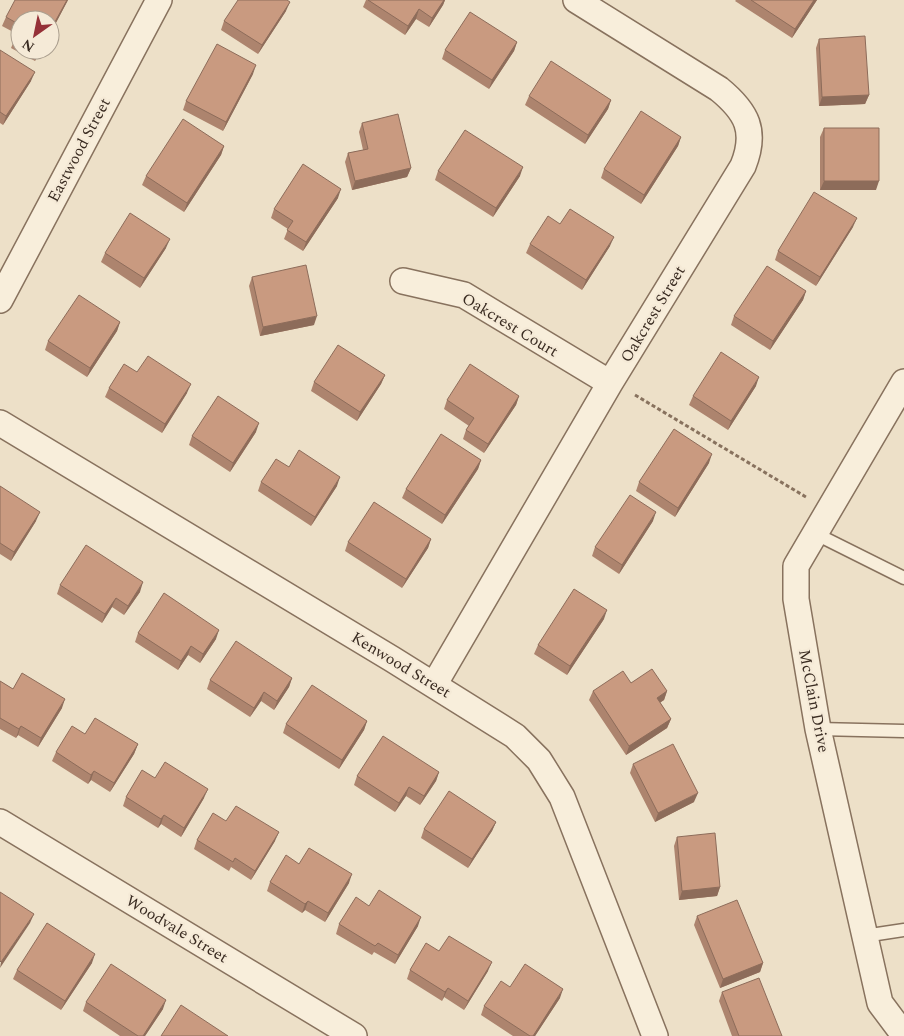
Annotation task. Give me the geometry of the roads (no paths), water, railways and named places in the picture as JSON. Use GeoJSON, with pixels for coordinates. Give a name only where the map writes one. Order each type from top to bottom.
{"type":"FeatureCollection","features":[{"type":"Feature","properties":{"kind":"street","name":"Eastwood Street"},"geometry":{"type":"LineString","coordinates":[[0,300],[159,0]]}},
{"type":"Feature","properties":{"kind":"street","name":"Oakcrest Street"},"geometry":{"type":"LineString","coordinates":[[434,685],[621,388],[742,166],[750,140],[749,128],[744,115],[734,101],[719,89],[576,0]]}},
{"type":"Feature","properties":{"kind":"street","name":"Oakcrest Court"},"geometry":{"type":"LineString","coordinates":[[403,281],[464,295],[621,388]]}},
{"type":"Feature","properties":{"kind":"street","name":"McClain Drive"},"geometry":{"type":"LineString","coordinates":[[904,382],[796,566],[796,599],[818,729],[864,936],[880,1002],[904,1035]]}},
{"type":"Feature","properties":{"kind":"street","name":"Kenwood Street"},"geometry":{"type":"LineString","coordinates":[[0,423],[434,685],[515,736],[538,760],[562,797],[654,1036]]}},
{"type":"Feature","properties":{"kind":"street","name":"Woodvale Street"},"geometry":{"type":"LineString","coordinates":[[0,822],[354,1036]]}},
{"type":"Feature","properties":{"kind":"lane"},"geometry":{"type":"LineString","coordinates":[[814,533],[904,578]]}},
{"type":"Feature","properties":{"kind":"lane"},"geometry":{"type":"LineString","coordinates":[[818,729],[904,731],[904,735]]}},
{"type":"Feature","properties":{"kind":"lane"},"geometry":{"type":"LineString","coordinates":[[864,936],[904,930]]}}]}
